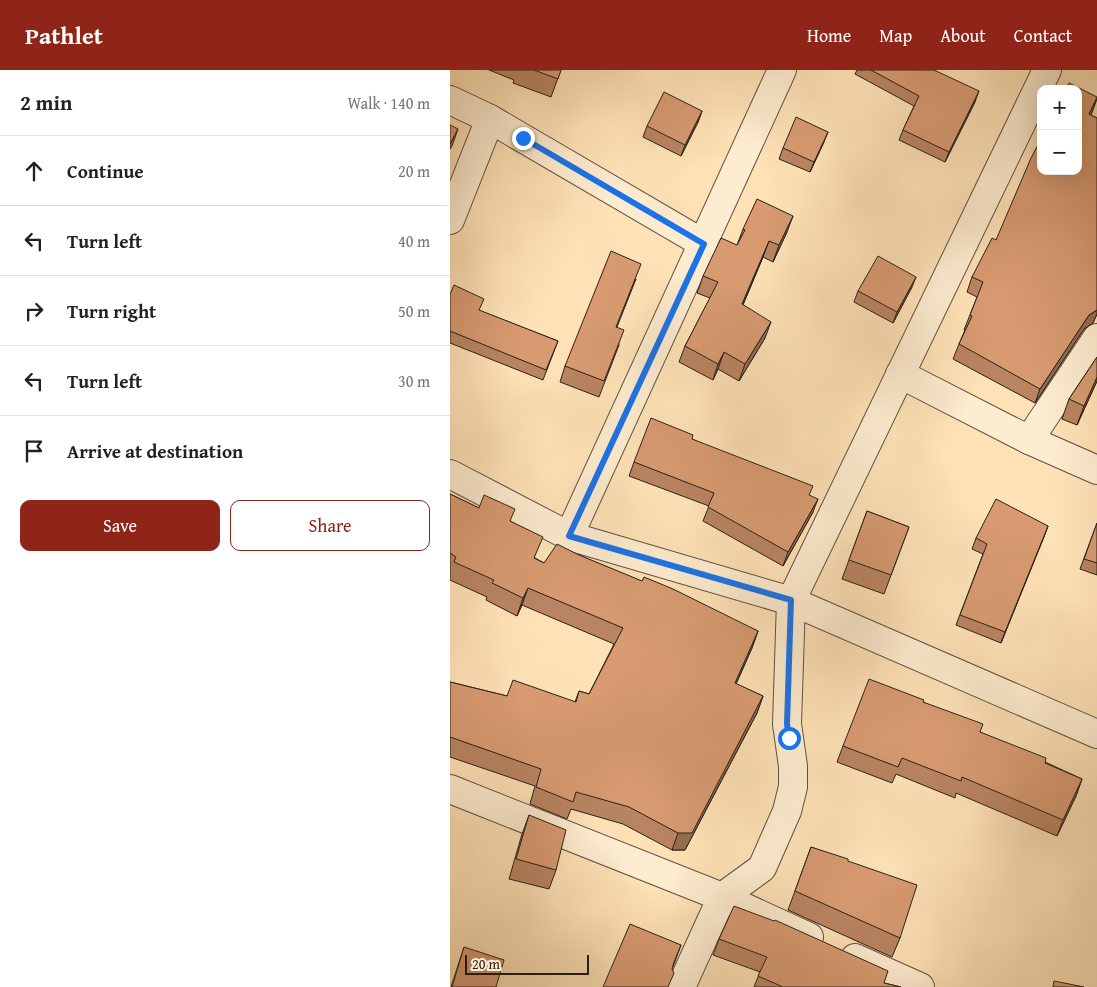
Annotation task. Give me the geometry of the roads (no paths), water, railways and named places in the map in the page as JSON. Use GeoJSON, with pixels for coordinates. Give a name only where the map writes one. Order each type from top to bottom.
{"type":"FeatureCollection","features":[{"type":"Feature","properties":{"kind":"street"},"geometry":{"type":"LineString","coordinates":[[569,536],[782,70]]}},
{"type":"Feature","properties":{"kind":"street"},"geometry":{"type":"LineString","coordinates":[[681,987],[722,897],[762,868],[787,811],[793,787],[793,766],[787,724],[791,600],[1047,70]]}},
{"type":"Feature","properties":{"kind":"street"},"geometry":{"type":"LineString","coordinates":[[450,100],[490,119],[704,244]]}},
{"type":"Feature","properties":{"kind":"street"},"geometry":{"type":"LineString","coordinates":[[450,220],[490,119]]}},
{"type":"Feature","properties":{"kind":"street"},"geometry":{"type":"LineString","coordinates":[[1029,440],[1097,338]]}},
{"type":"Feature","properties":{"kind":"street"},"geometry":{"type":"LineString","coordinates":[[900,374],[1029,440],[1097,470]]}},
{"type":"Feature","properties":{"kind":"street"},"geometry":{"type":"LineString","coordinates":[[450,474],[569,536],[791,600],[1097,734]]}},
{"type":"Feature","properties":{"kind":"street"},"geometry":{"type":"LineString","coordinates":[[450,789],[722,897],[920,987]]}}]}
